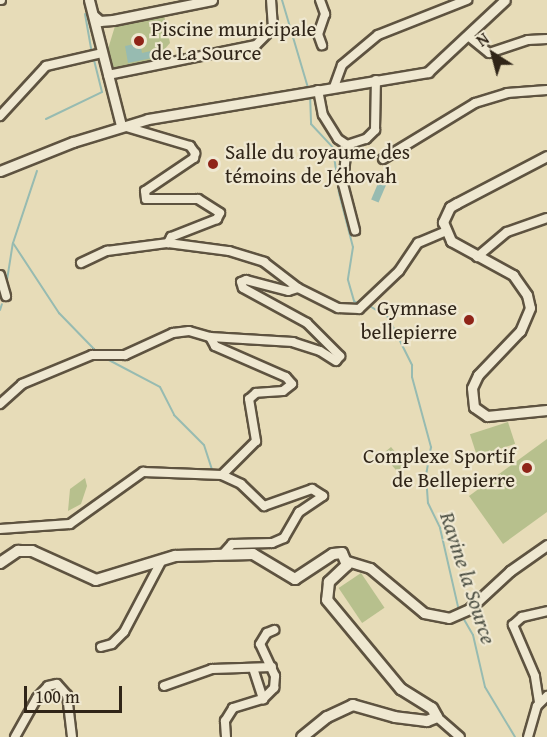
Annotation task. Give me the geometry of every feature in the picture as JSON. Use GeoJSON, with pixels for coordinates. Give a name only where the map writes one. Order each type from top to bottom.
{"type":"FeatureCollection","features":[{"type":"Feature","properties":{"kind":"main road"},"geometry":{"type":"LineString","coordinates":[[0,563],[18,551],[32,551],[96,580],[188,554],[261,556],[295,579],[338,553],[347,561],[326,588],[327,600],[401,689],[432,708],[437,717],[427,721],[395,717],[353,705],[327,717],[302,737]]}},
{"type":"Feature","properties":{"kind":"street"},"geometry":{"type":"LineString","coordinates":[[89,0],[100,28],[99,40],[121,126]]}},
{"type":"Feature","properties":{"kind":"street"},"geometry":{"type":"LineString","coordinates":[[94,16],[100,21],[113,20],[212,0]]}},
{"type":"Feature","properties":{"kind":"street"},"geometry":{"type":"LineString","coordinates":[[108,75],[256,45],[273,28],[271,0]]}},
{"type":"Feature","properties":{"kind":"street"},"geometry":{"type":"LineString","coordinates":[[320,0],[325,14],[318,34],[322,45]]}},
{"type":"Feature","properties":{"kind":"street"},"geometry":{"type":"LineString","coordinates":[[334,87],[342,65],[378,35],[466,0]]}},
{"type":"Feature","properties":{"kind":"street"},"geometry":{"type":"LineString","coordinates":[[0,171],[121,126],[432,70],[505,0]]}},
{"type":"Feature","properties":{"kind":"street"},"geometry":{"type":"LineString","coordinates":[[100,28],[113,20]]}},
{"type":"Feature","properties":{"kind":"street"},"geometry":{"type":"LineString","coordinates":[[468,36],[489,53],[528,40],[547,39]]}},
{"type":"Feature","properties":{"kind":"street"},"geometry":{"type":"LineString","coordinates":[[0,116],[46,66],[102,53]]}},
{"type":"Feature","properties":{"kind":"street"},"geometry":{"type":"LineString","coordinates":[[347,145],[366,139],[375,130],[376,80]]}},
{"type":"Feature","properties":{"kind":"street"},"geometry":{"type":"LineString","coordinates":[[316,90],[323,115],[338,139],[347,145]]}},
{"type":"Feature","properties":{"kind":"street"},"geometry":{"type":"LineString","coordinates":[[383,159],[475,103],[507,93],[547,90]]}},
{"type":"Feature","properties":{"kind":"street"},"geometry":{"type":"LineString","coordinates":[[121,126],[190,146],[195,153],[194,158],[145,192],[146,199],[198,199],[220,213],[217,219],[171,237],[168,243]]}},
{"type":"Feature","properties":{"kind":"street"},"geometry":{"type":"LineString","coordinates":[[347,145],[342,184],[355,230]]}},
{"type":"Feature","properties":{"kind":"street"},"geometry":{"type":"LineString","coordinates":[[547,156],[450,207],[443,222],[444,232],[477,257],[513,275],[527,295],[530,308],[520,331],[478,375],[472,388],[474,407],[487,416],[547,410]]}},
{"type":"Feature","properties":{"kind":"street"},"geometry":{"type":"LineString","coordinates":[[477,257],[507,232],[547,218]]}},
{"type":"Feature","properties":{"kind":"street"},"geometry":{"type":"LineString","coordinates":[[81,263],[107,251],[168,243],[248,255],[264,262],[297,288],[338,308],[358,309],[411,257],[418,243],[444,232]]}},
{"type":"Feature","properties":{"kind":"street"},"geometry":{"type":"LineString","coordinates":[[0,275],[6,296]]}},
{"type":"Feature","properties":{"kind":"street"},"geometry":{"type":"LineString","coordinates":[[0,404],[22,384],[92,355],[125,355],[173,333],[189,331],[210,337],[293,342],[340,360],[337,350],[307,322],[247,292],[241,282],[251,280],[288,291],[297,288]]}},
{"type":"Feature","properties":{"kind":"street"},"geometry":{"type":"LineString","coordinates":[[210,337],[214,346],[286,377],[292,384],[283,392],[256,393],[249,399],[256,441],[222,475]]}},
{"type":"Feature","properties":{"kind":"street"},"geometry":{"type":"LineString","coordinates":[[0,529],[70,524],[143,472],[222,475],[246,488],[264,506],[312,489],[323,496],[299,512],[284,538],[272,543],[232,544],[223,554]]}},
{"type":"Feature","properties":{"kind":"street"},"geometry":{"type":"LineString","coordinates":[[347,561],[370,568],[424,613],[449,618],[466,612],[510,571],[547,545]]}},
{"type":"Feature","properties":{"kind":"street"},"geometry":{"type":"LineString","coordinates":[[101,647],[112,644],[124,632],[162,560]]}},
{"type":"Feature","properties":{"kind":"street"},"geometry":{"type":"LineString","coordinates":[[528,737],[539,702],[535,676],[513,625],[522,617],[547,611]]}},
{"type":"Feature","properties":{"kind":"street"},"geometry":{"type":"LineString","coordinates":[[226,737],[225,720],[233,708],[263,699],[274,688],[272,667],[260,644],[274,630]]}},
{"type":"Feature","properties":{"kind":"street"},"geometry":{"type":"LineString","coordinates":[[164,686],[212,669],[272,667]]}},
{"type":"Feature","properties":{"kind":"street"},"geometry":{"type":"LineString","coordinates":[[253,668],[263,699]]}},
{"type":"Feature","properties":{"kind":"street"},"geometry":{"type":"LineString","coordinates":[[15,737],[30,707],[52,684],[60,686],[67,695],[72,737]]}},
{"type":"Feature","properties":{"kind":"street"},"geometry":{"type":"LineString","coordinates":[[539,702],[547,696]]}},
{"type":"Feature","properties":{"kind":"street"},"geometry":{"type":"LineString","coordinates":[[437,717],[460,737]]}},
{"type":"Feature","properties":{"kind":"green space","name":"Piscine municipale de La Source"},"geometry":{"type":"Polygon","coordinates":[[[164,15],[170,43],[162,52],[163,60],[112,69],[108,49],[115,26],[164,15]]]}},
{"type":"Feature","properties":{"kind":"green space"},"geometry":{"type":"Polygon","coordinates":[[[508,422],[515,444],[477,456],[470,434],[508,422]]]}},
{"type":"Feature","properties":{"kind":"green space","name":"Complexe Sportif de Bellepierre"},"geometry":{"type":"Polygon","coordinates":[[[547,439],[547,512],[503,544],[469,496],[547,439]]]}},
{"type":"Feature","properties":{"kind":"green space"},"geometry":{"type":"Polygon","coordinates":[[[391,447],[406,465],[397,472],[383,454],[391,447]]]}},
{"type":"Feature","properties":{"kind":"green space"},"geometry":{"type":"Polygon","coordinates":[[[85,478],[87,486],[81,504],[68,511],[70,489],[85,478]]]}},
{"type":"Feature","properties":{"kind":"green space"},"geometry":{"type":"Polygon","coordinates":[[[361,573],[384,608],[362,623],[339,588],[361,573]]]}},
{"type":"Feature","properties":{"kind":"water"},"geometry":{"type":"Polygon","coordinates":[[[140,43],[142,53],[151,51],[152,58],[128,63],[125,46],[140,43]]]}},
{"type":"Feature","properties":{"kind":"water"},"geometry":{"type":"Polygon","coordinates":[[[379,181],[386,184],[379,203],[371,199],[379,181]]]}},
{"type":"Feature","properties":{"kind":"waterway","name":"Ravine la Source"},"geometry":{"type":"LineString","coordinates":[[282,0],[308,88]]}},
{"type":"Feature","properties":{"kind":"waterway"},"geometry":{"type":"LineString","coordinates":[[85,14],[91,48]]}},
{"type":"Feature","properties":{"kind":"waterway"},"geometry":{"type":"LineString","coordinates":[[46,119],[102,92],[94,61]]}},
{"type":"Feature","properties":{"kind":"waterway","name":"Ravine la Source"},"geometry":{"type":"LineString","coordinates":[[310,93],[311,124],[333,148],[339,193],[353,247],[348,280],[354,301],[359,304]]}},
{"type":"Feature","properties":{"kind":"waterway"},"geometry":{"type":"LineString","coordinates":[[7,280],[13,243],[37,171]]}},
{"type":"Feature","properties":{"kind":"waterway"},"geometry":{"type":"LineString","coordinates":[[13,243],[59,313],[96,351]]}},
{"type":"Feature","properties":{"kind":"waterway"},"geometry":{"type":"LineString","coordinates":[[0,310],[2,304]]}},
{"type":"Feature","properties":{"kind":"waterway","name":"Ravine la Source"},"geometry":{"type":"LineString","coordinates":[[368,305],[388,317],[412,365],[412,377],[431,447],[426,475],[428,503],[440,528],[459,611]]}},
{"type":"Feature","properties":{"kind":"waterway"},"geometry":{"type":"LineString","coordinates":[[105,358],[160,387],[174,415],[204,445],[213,472]]}},
{"type":"Feature","properties":{"kind":"waterway","name":"Ravine la Source"},"geometry":{"type":"LineString","coordinates":[[462,616],[473,635],[485,687],[515,737]]}},
{"type":"Feature","properties":{"kind":"place","name":"Piscine municipale de La Source"},"geometry":{"type":"Point","coordinates":[139,41]}},
{"type":"Feature","properties":{"kind":"place","name":"Salle du royaume des témoins de Jéhovah"},"geometry":{"type":"Point","coordinates":[213,164]}},
{"type":"Feature","properties":{"kind":"place","name":"Gymnase bellepierre"},"geometry":{"type":"Point","coordinates":[469,320]}},
{"type":"Feature","properties":{"kind":"place","name":"Complexe Sportif de Bellepierre"},"geometry":{"type":"Point","coordinates":[527,468]}}]}
